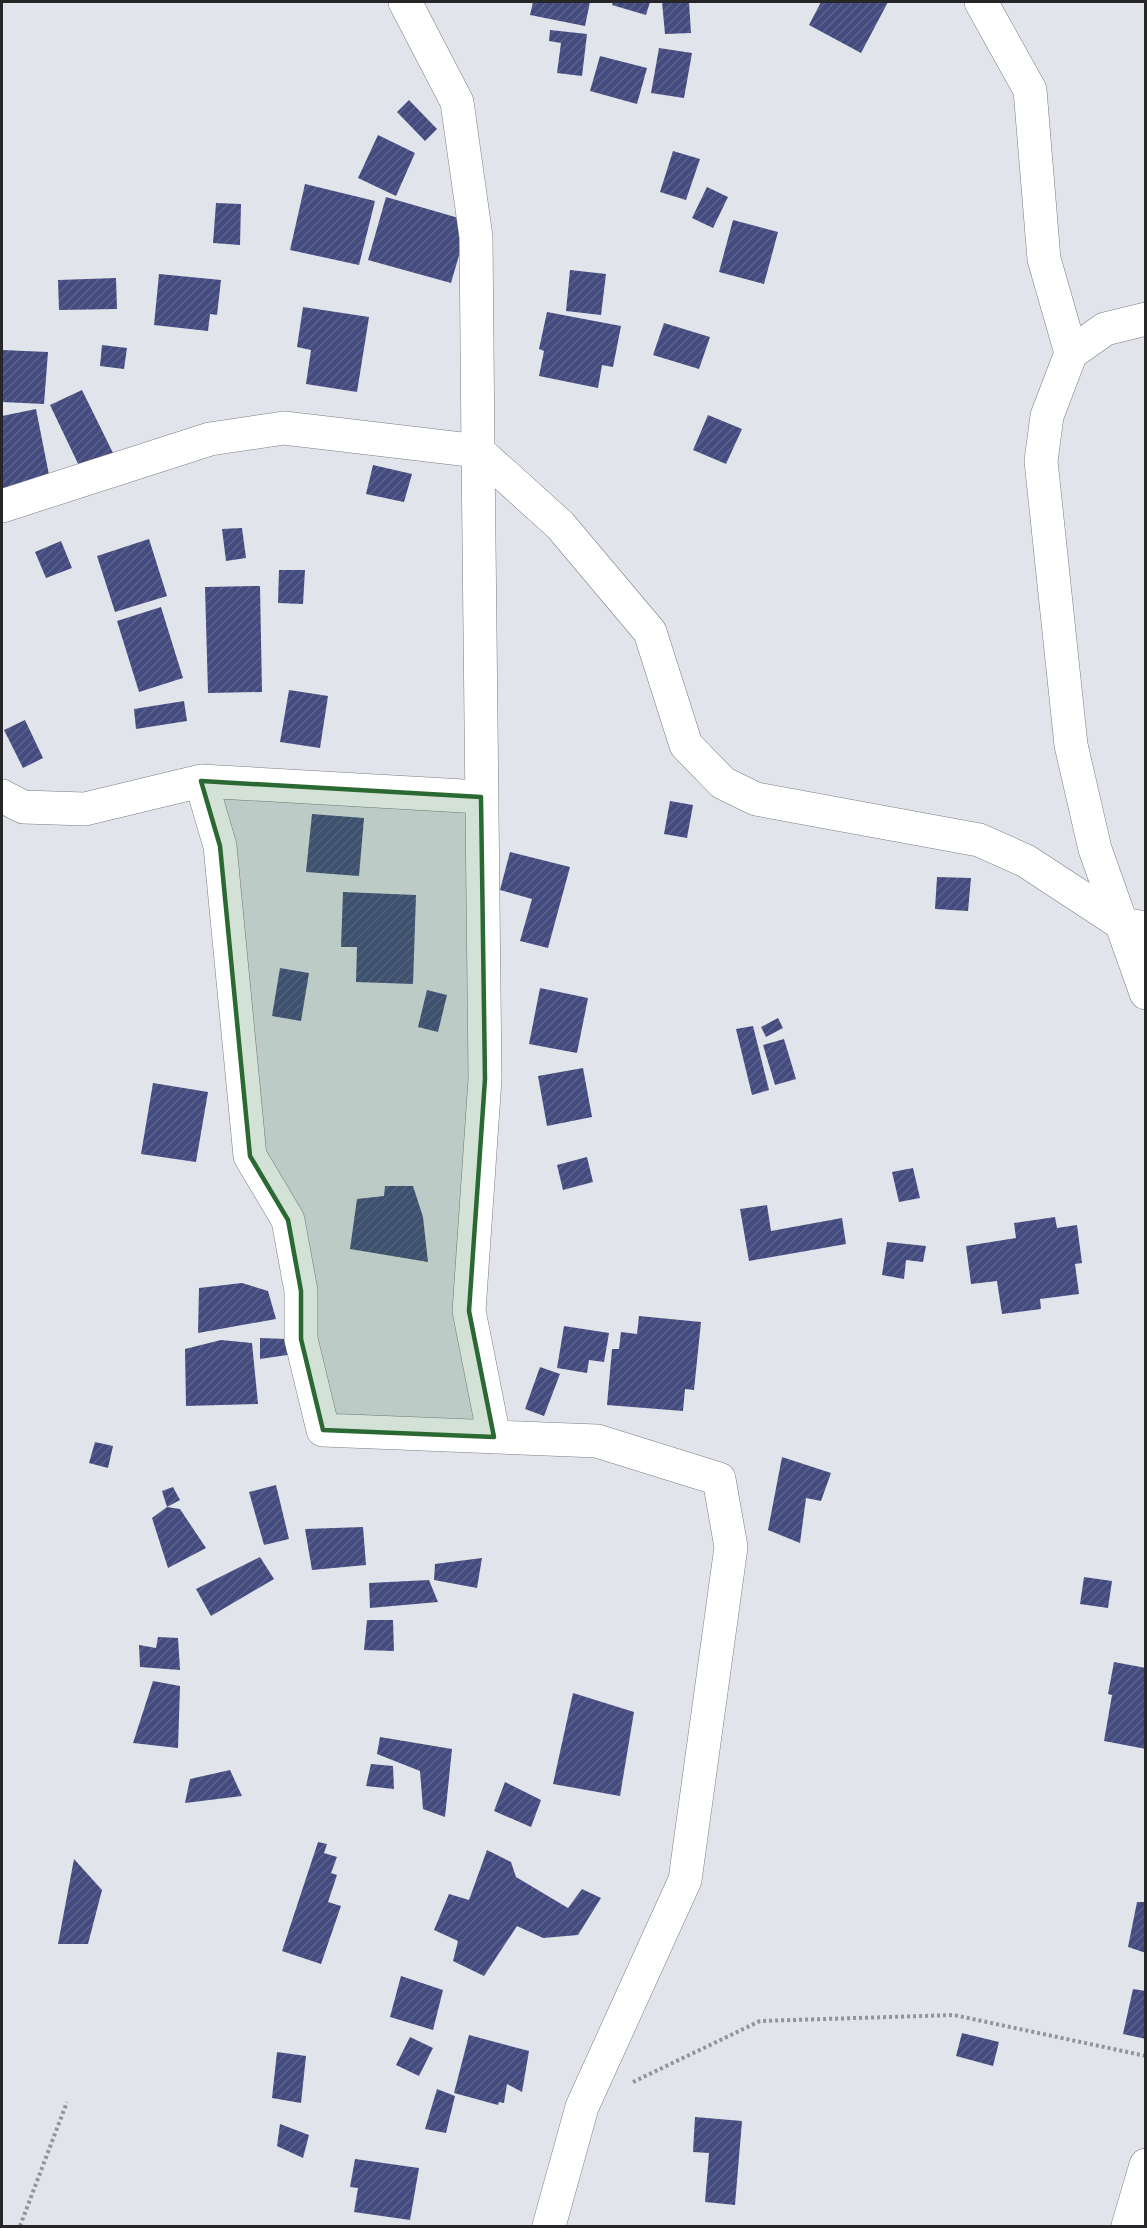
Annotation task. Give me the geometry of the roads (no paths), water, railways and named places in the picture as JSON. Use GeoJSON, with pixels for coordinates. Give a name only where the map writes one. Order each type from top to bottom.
{"type":"FeatureCollection","features":[{"type":"Feature","properties":{"kind":"street"},"geometry":{"type":"LineString","coordinates":[[405,2],[457,102],[476,237],[485,1079],[470,1311],[494,1437]]}},
{"type":"Feature","properties":{"kind":"street"},"geometry":{"type":"LineString","coordinates":[[981,2],[1030,90],[1044,259],[1071,353]]}},
{"type":"Feature","properties":{"kind":"street"},"geometry":{"type":"LineString","coordinates":[[1146,319],[1105,329],[1071,353],[1047,416],[1041,462],[1071,745],[1095,849],[1134,926],[1146,993]]}},
{"type":"Feature","properties":{"kind":"street"},"geometry":{"type":"LineString","coordinates":[[2,506],[210,439],[284,428],[478,451],[560,525],[650,632],[686,745],[723,783],[756,799],[979,840],[1026,861],[1134,926]]}},
{"type":"Feature","properties":{"kind":"street"},"geometry":{"type":"LineString","coordinates":[[2,796],[23,807],[84,809],[201,782],[481,797]]}},
{"type":"Feature","properties":{"kind":"street"},"geometry":{"type":"LineString","coordinates":[[201,782],[220,846],[250,1156],[288,1220],[301,1291],[301,1339],[323,1430],[597,1441],[719,1479],[731,1547],[685,1880],[582,2107],[549,2226]]}},
{"type":"Feature","properties":{"kind":"street"},"geometry":{"type":"LineString","coordinates":[[1128,2226],[1146,2165]]}}]}
